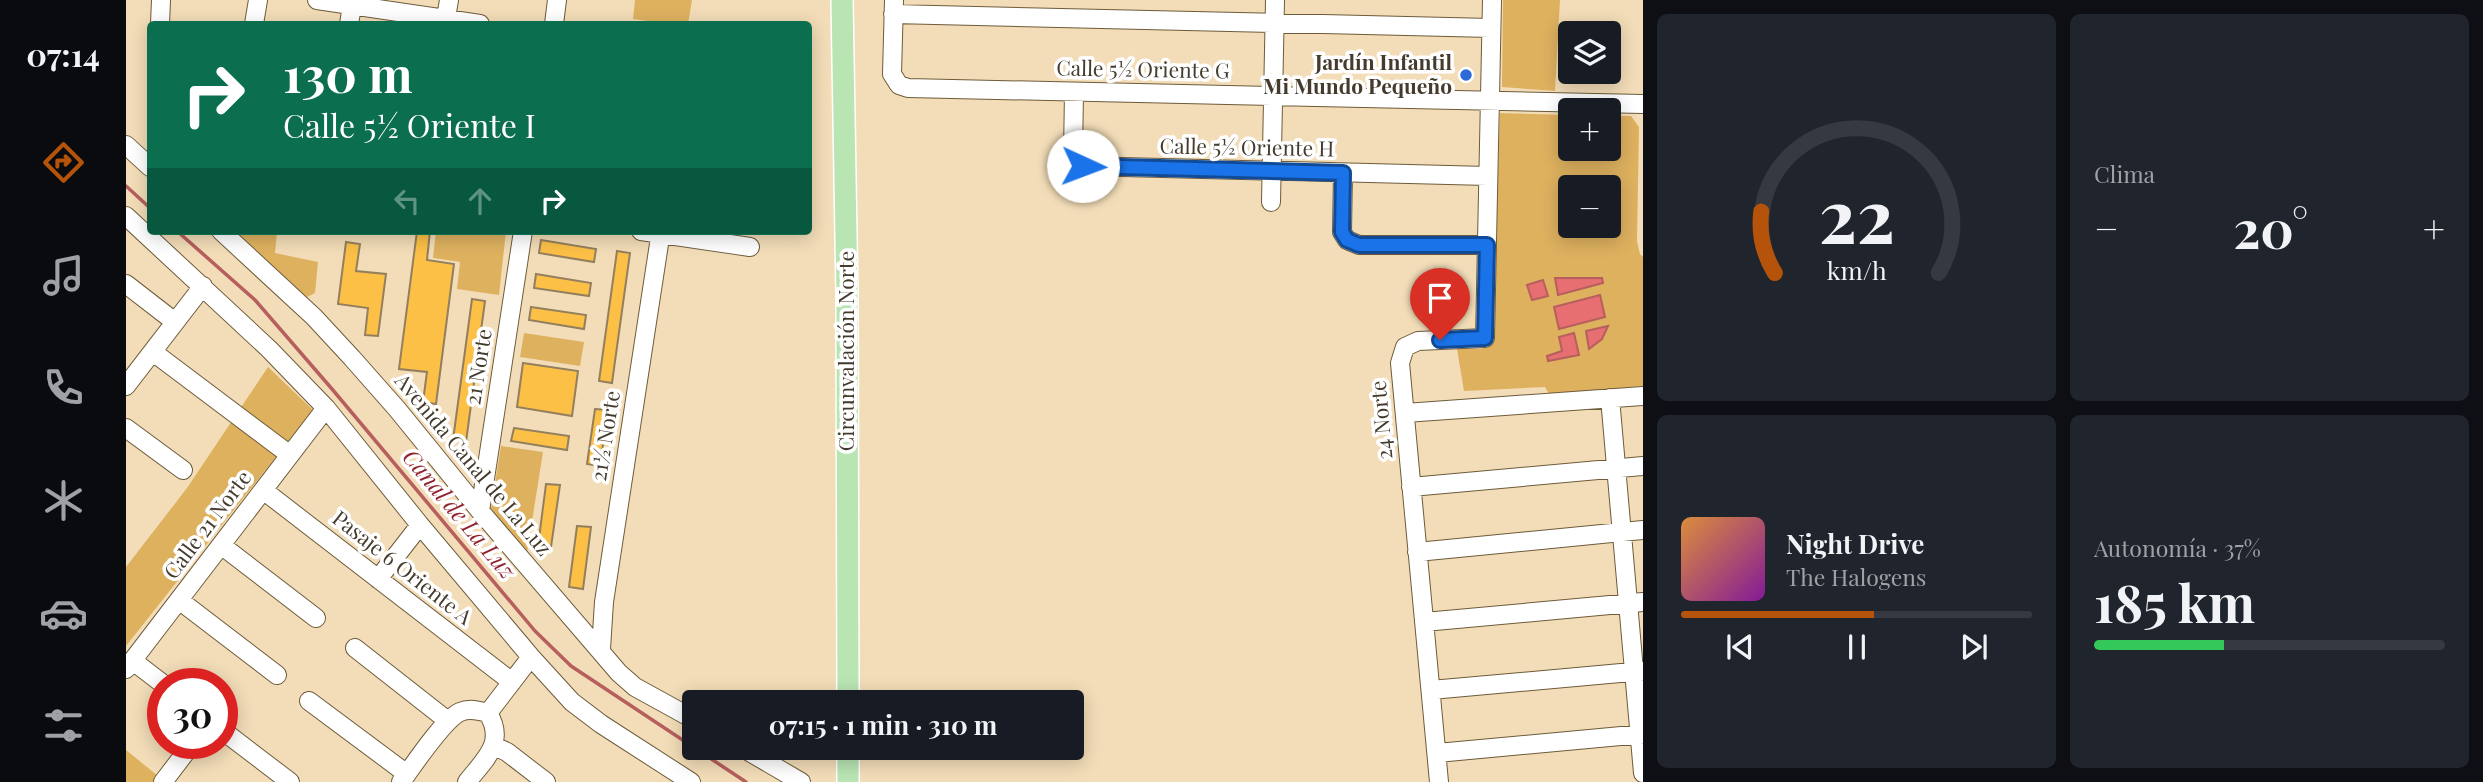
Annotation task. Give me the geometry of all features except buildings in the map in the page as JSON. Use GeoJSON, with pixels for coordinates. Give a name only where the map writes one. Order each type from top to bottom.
{"type":"FeatureCollection","features":[{"type":"Feature","properties":{"kind":"main road","name":"Circunvalación Norte"},"geometry":{"type":"LineString","coordinates":[[842,0],[847,295],[848,690]]}},
{"type":"Feature","properties":{"kind":"main road"},"geometry":{"type":"LineString","coordinates":[[848,760],[848,782]]}},
{"type":"Feature","properties":{"kind":"street"},"geometry":{"type":"LineString","coordinates":[[160,21],[161,0]]}},
{"type":"Feature","properties":{"kind":"street"},"geometry":{"type":"LineString","coordinates":[[254,21],[258,0]]}},
{"type":"Feature","properties":{"kind":"street"},"geometry":{"type":"LineString","coordinates":[[317,0],[353,3],[441,21]]}},
{"type":"Feature","properties":{"kind":"street"},"geometry":{"type":"LineString","coordinates":[[446,21],[449,0]]}},
{"type":"Feature","properties":{"kind":"street"},"geometry":{"type":"LineString","coordinates":[[554,21],[557,0]]}},
{"type":"Feature","properties":{"kind":"street"},"geometry":{"type":"LineString","coordinates":[[1270,202],[1275,0]]}},
{"type":"Feature","properties":{"kind":"street","name":"24 Norte"},"geometry":{"type":"LineString","coordinates":[[1439,782],[1400,363],[1405,347],[1418,341],[1485,338],[1492,0]]}},
{"type":"Feature","properties":{"kind":"street"},"geometry":{"type":"LineString","coordinates":[[350,21],[353,3]]}},
{"type":"Feature","properties":{"kind":"street"},"geometry":{"type":"LineString","coordinates":[[893,7],[1275,23],[1491,28]]}},
{"type":"Feature","properties":{"kind":"street","name":"Calle 5½ Oriente G"},"geometry":{"type":"LineString","coordinates":[[893,7],[892,70],[895,82],[908,88],[1643,104]]}},
{"type":"Feature","properties":{"kind":"street","name":"Calle 5½ Oriente H"},"geometry":{"type":"LineString","coordinates":[[1074,92],[1073,154],[1083,166],[1489,176]]}},
{"type":"Feature","properties":{"kind":"street"},"geometry":{"type":"LineString","coordinates":[[126,145],[147,164]]}},
{"type":"Feature","properties":{"kind":"street"},"geometry":{"type":"LineString","coordinates":[[1343,173],[1342,232],[1350,243],[1487,245]]}},
{"type":"Feature","properties":{"kind":"street"},"geometry":{"type":"LineString","coordinates":[[126,216],[269,349],[326,408],[420,525],[558,687],[587,714],[691,782]]}},
{"type":"Feature","properties":{"kind":"street","name":"Avenida Canal de La Luz"},"geometry":{"type":"LineString","coordinates":[[225,235],[321,325],[397,409],[480,511],[619,673],[635,687],[682,713]]}},
{"type":"Feature","properties":{"kind":"street","name":"21 Norte"},"geometry":{"type":"LineString","coordinates":[[480,511],[522,235]]}},
{"type":"Feature","properties":{"kind":"street","name":"21½ Norte"},"geometry":{"type":"LineString","coordinates":[[601,649],[604,602],[661,235]]}},
{"type":"Feature","properties":{"kind":"street"},"geometry":{"type":"LineString","coordinates":[[679,235],[750,247]]}},
{"type":"Feature","properties":{"kind":"street"},"geometry":{"type":"LineString","coordinates":[[126,284],[176,322]]}},
{"type":"Feature","properties":{"kind":"street"},"geometry":{"type":"LineString","coordinates":[[129,377],[153,352],[203,286]]}},
{"type":"Feature","properties":{"kind":"street"},"geometry":{"type":"LineString","coordinates":[[153,352],[290,456]]}},
{"type":"Feature","properties":{"kind":"street"},"geometry":{"type":"LineString","coordinates":[[1405,414],[1643,396]]}},
{"type":"Feature","properties":{"kind":"street"},"geometry":{"type":"LineString","coordinates":[[1610,398],[1622,531],[1636,603],[1643,773]]}},
{"type":"Feature","properties":{"kind":"street","name":"Calle 21 Norte"},"geometry":{"type":"LineString","coordinates":[[129,665],[326,408]]}},
{"type":"Feature","properties":{"kind":"street"},"geometry":{"type":"LineString","coordinates":[[126,428],[183,470]]}},
{"type":"Feature","properties":{"kind":"street"},"geometry":{"type":"LineString","coordinates":[[1411,486],[1643,466]]}},
{"type":"Feature","properties":{"kind":"street","name":"Pasaje 6 Oriente A"},"geometry":{"type":"LineString","coordinates":[[263,490],[512,682]]}},
{"type":"Feature","properties":{"kind":"street"},"geometry":{"type":"LineString","coordinates":[[378,579],[420,525]]}},
{"type":"Feature","properties":{"kind":"street"},"geometry":{"type":"LineString","coordinates":[[1418,552],[1643,530]]}},
{"type":"Feature","properties":{"kind":"street"},"geometry":{"type":"LineString","coordinates":[[221,545],[316,618]]}},
{"type":"Feature","properties":{"kind":"street"},"geometry":{"type":"LineString","coordinates":[[179,600],[276,675]]}},
{"type":"Feature","properties":{"kind":"street"},"geometry":{"type":"LineString","coordinates":[[1424,622],[1636,603]]}},
{"type":"Feature","properties":{"kind":"street"},"geometry":{"type":"LineString","coordinates":[[355,648],[448,721]]}},
{"type":"Feature","properties":{"kind":"street"},"geometry":{"type":"LineString","coordinates":[[488,713],[531,657]]}},
{"type":"Feature","properties":{"kind":"street"},"geometry":{"type":"LineString","coordinates":[[129,665],[147,675]]}},
{"type":"Feature","properties":{"kind":"street"},"geometry":{"type":"LineString","coordinates":[[1430,690],[1639,671]]}},
{"type":"Feature","properties":{"kind":"street"},"geometry":{"type":"LineString","coordinates":[[309,701],[404,778],[448,721],[466,710],[488,713]]}},
{"type":"Feature","properties":{"kind":"street"},"geometry":{"type":"LineString","coordinates":[[467,782],[494,746],[495,729],[488,713]]}},
{"type":"Feature","properties":{"kind":"street"},"geometry":{"type":"LineString","coordinates":[[1437,753],[1641,734]]}},
{"type":"Feature","properties":{"kind":"street"},"geometry":{"type":"LineString","coordinates":[[238,742],[290,782]]}},
{"type":"Feature","properties":{"kind":"street"},"geometry":{"type":"LineString","coordinates":[[494,746],[507,752],[546,782]]}},
{"type":"Feature","properties":{"kind":"street"},"geometry":{"type":"LineString","coordinates":[[163,782],[181,759]]}},
{"type":"Feature","properties":{"kind":"street"},"geometry":{"type":"LineString","coordinates":[[763,760],[801,782]]}},
{"type":"Feature","properties":{"kind":"shaded area"},"geometry":{"type":"Polygon","coordinates":[[[635,0],[692,0],[688,21],[633,19],[635,0]]]}},
{"type":"Feature","properties":{"kind":"shaded area"},"geometry":{"type":"Polygon","coordinates":[[[1503,0],[1560,0],[1555,91],[1502,87],[1503,0]]]}},
{"type":"Feature","properties":{"kind":"shaded area"},"geometry":{"type":"Polygon","coordinates":[[[1500,113],[1558,115],[1558,161],[1621,161],[1621,116],[1631,116],[1639,127],[1637,241],[1643,257],[1643,386],[1549,394],[1545,387],[1464,391],[1457,349],[1481,349],[1492,344],[1500,113]]]}},
{"type":"Feature","properties":{"kind":"shaded area"},"geometry":{"type":"Polygon","coordinates":[[[237,235],[277,235],[275,253],[318,262],[315,293],[303,299],[237,235]]]}},
{"type":"Feature","properties":{"kind":"shaded area"},"geometry":{"type":"Polygon","coordinates":[[[436,235],[506,235],[499,295],[457,289],[460,262],[433,258],[436,235]]]}},
{"type":"Feature","properties":{"kind":"shaded area"},"geometry":{"type":"Polygon","coordinates":[[[1555,278],[1602,278],[1603,283],[1558,295],[1555,278]]]}},
{"type":"Feature","properties":{"kind":"shaded area"},"geometry":{"type":"Polygon","coordinates":[[[1543,280],[1548,296],[1532,300],[1527,285],[1543,280]]]}},
{"type":"Feature","properties":{"kind":"shaded area"},"geometry":{"type":"Polygon","coordinates":[[[1600,295],[1605,317],[1559,329],[1554,307],[1600,295]]]}},
{"type":"Feature","properties":{"kind":"shaded area"},"geometry":{"type":"Polygon","coordinates":[[[1608,326],[1602,339],[1589,349],[1586,331],[1608,326]]]}},
{"type":"Feature","properties":{"kind":"shaded area"},"geometry":{"type":"Polygon","coordinates":[[[524,333],[584,342],[580,366],[520,357],[524,333]]]}},
{"type":"Feature","properties":{"kind":"shaded area"},"geometry":{"type":"Polygon","coordinates":[[[1574,333],[1579,355],[1548,361],[1547,356],[1562,351],[1559,337],[1574,333]]]}},
{"type":"Feature","properties":{"kind":"shaded area"},"geometry":{"type":"Polygon","coordinates":[[[268,367],[313,410],[126,646],[126,567],[187,488],[268,367]]]}},
{"type":"Feature","properties":{"kind":"shaded area"},"geometry":{"type":"Polygon","coordinates":[[[501,446],[543,452],[527,553],[491,509],[501,446]]]}},
{"type":"Feature","properties":{"kind":"shaded area"},"geometry":{"type":"Polygon","coordinates":[[[126,750],[158,776],[153,782],[126,782],[126,750]]]}},
{"type":"Feature","properties":{"kind":"waterway","name":"Canal de La Luz"},"geometry":{"type":"LineString","coordinates":[[126,186],[147,205]]}},
{"type":"Feature","properties":{"kind":"waterway","name":"Canal de La Luz"},"geometry":{"type":"LineString","coordinates":[[182,235],[255,300],[535,631],[571,666],[746,782]]}},
{"type":"Feature","properties":{"kind":"place","name":"Jardín Infantil Mi Mundo Pequeño"},"geometry":{"type":"Point","coordinates":[1466,75]}},
{"type":"Feature","properties":{"kind":"route"},"geometry":{"type":"LineString","coordinates":[[1083,166],[1343,173],[1342,232],[1350,243],[1487,245],[1485,338],[1440,340]]}}]}
